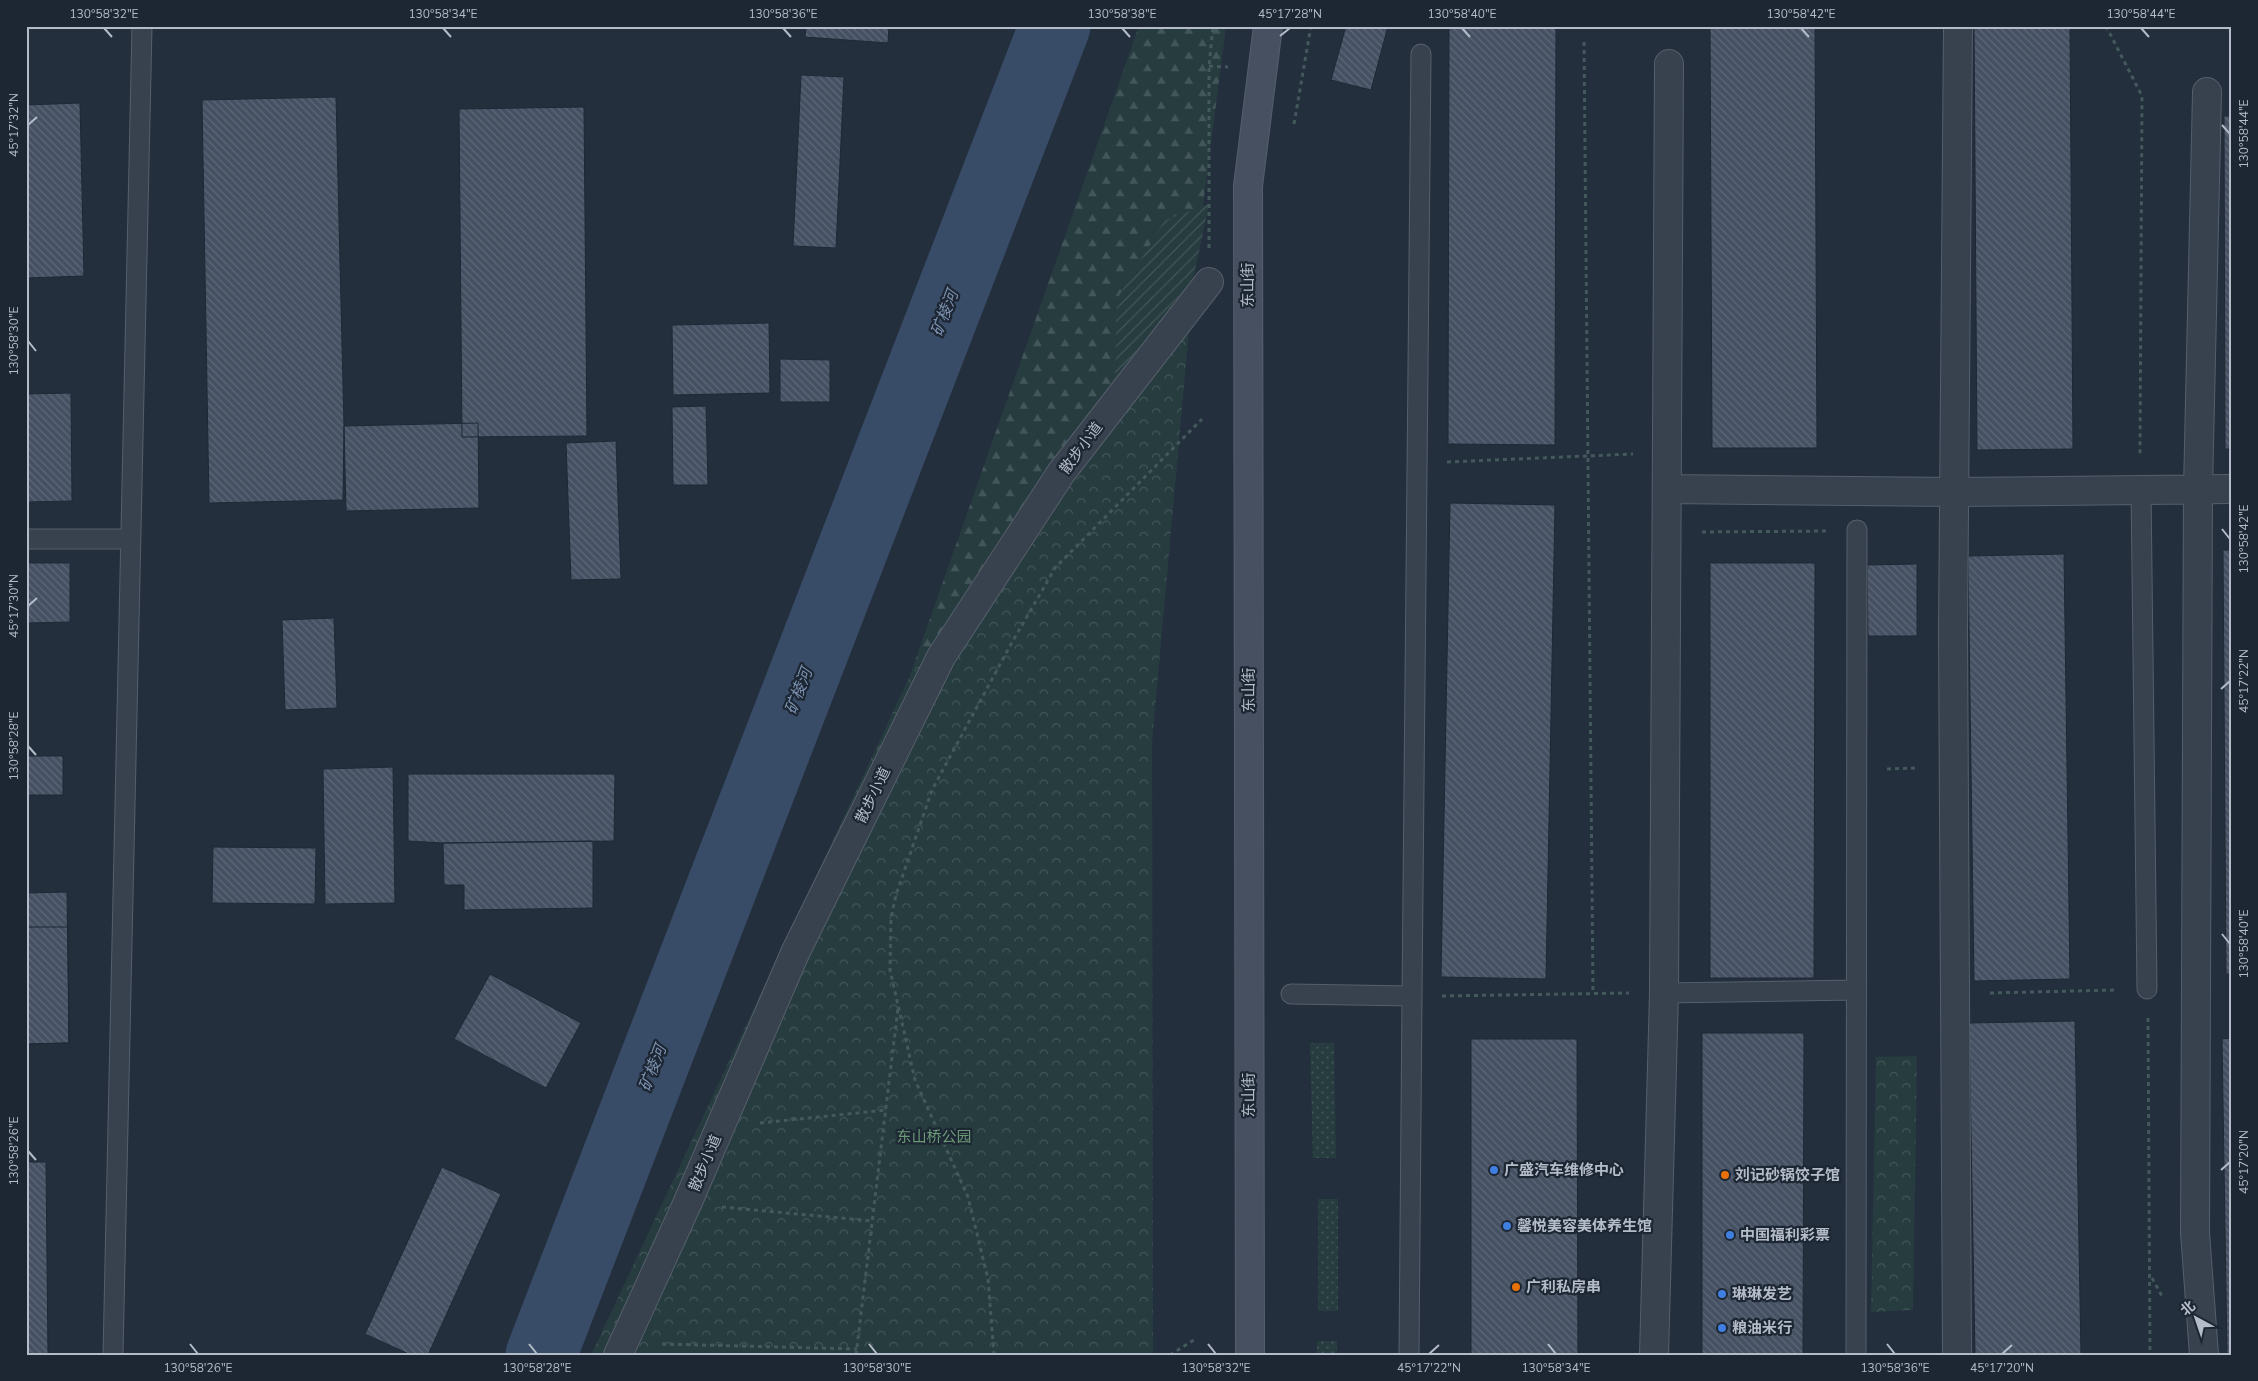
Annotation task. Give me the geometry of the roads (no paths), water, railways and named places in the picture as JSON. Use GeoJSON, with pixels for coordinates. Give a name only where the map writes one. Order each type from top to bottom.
{"type":"FeatureCollection","features":[{"type":"Feature","properties":{"kind":"main road","name":"东山街"},"geometry":{"type":"LineString","coordinates":[[1250,1355],[1248,186],[1268,26]]}},
{"type":"Feature","properties":{"kind":"street"},"geometry":{"type":"LineString","coordinates":[[1957,1355],[1954,994],[1954,492],[1958,26]]}},
{"type":"Feature","properties":{"kind":"street"},"geometry":{"type":"LineString","coordinates":[[1654,1355],[1664,993],[1669,64]]}},
{"type":"Feature","properties":{"kind":"street"},"geometry":{"type":"LineString","coordinates":[[2204,1355],[2196,1233],[2198,488],[2207,92]]}},
{"type":"Feature","properties":{"kind":"street","name":"散步小道"},"geometry":{"type":"LineString","coordinates":[[621,1349],[687,1204],[791,962],[941,657],[1061,473],[1209,282]]}},
{"type":"Feature","properties":{"kind":"street"},"geometry":{"type":"LineString","coordinates":[[1667,489],[1954,492],[2232,489]]}},
{"type":"Feature","properties":{"kind":"lane"},"geometry":{"type":"LineString","coordinates":[[113,1355],[142,26]]}},
{"type":"Feature","properties":{"kind":"lane"},"geometry":{"type":"LineString","coordinates":[[1409,1355],[1421,54]]}},
{"type":"Feature","properties":{"kind":"lane"},"geometry":{"type":"LineString","coordinates":[[2140,490],[2147,989]]}},
{"type":"Feature","properties":{"kind":"lane"},"geometry":{"type":"LineString","coordinates":[[1856,530],[1856,1355]]}},
{"type":"Feature","properties":{"kind":"lane"},"geometry":{"type":"LineString","coordinates":[[26,539],[130,539]]}},
{"type":"Feature","properties":{"kind":"lane"},"geometry":{"type":"LineString","coordinates":[[1664,993],[1856,990]]}},
{"type":"Feature","properties":{"kind":"lane"},"geometry":{"type":"LineString","coordinates":[[1291,994],[1412,996]]}},
{"type":"Feature","properties":{"kind":"waterway","name":"矿棱河"},"geometry":{"type":"LineString","coordinates":[[541,1355],[1055,26]]}},
{"type":"Feature","properties":{"kind":"place","name":"广盛汽车维修中心"},"geometry":{"type":"Point","coordinates":[1494,1170]}},
{"type":"Feature","properties":{"kind":"place","name":"刘记砂锅饺子馆"},"geometry":{"type":"Point","coordinates":[1725,1175]}},
{"type":"Feature","properties":{"kind":"place","name":"馨悦美容美体养生馆"},"geometry":{"type":"Point","coordinates":[1507,1226]}},
{"type":"Feature","properties":{"kind":"place","name":"中国福利彩票"},"geometry":{"type":"Point","coordinates":[1730,1235]}},
{"type":"Feature","properties":{"kind":"place","name":"广利私房串"},"geometry":{"type":"Point","coordinates":[1516,1287]}},
{"type":"Feature","properties":{"kind":"place","name":"琳琳发艺"},"geometry":{"type":"Point","coordinates":[1722,1294]}},
{"type":"Feature","properties":{"kind":"place","name":"粮油米行"},"geometry":{"type":"Point","coordinates":[1722,1328]}},
{"type":"Feature","properties":{"kind":"park label","name":"东山桥公园"},"geometry":{"type":"Point","coordinates":[934,1137]}}]}
